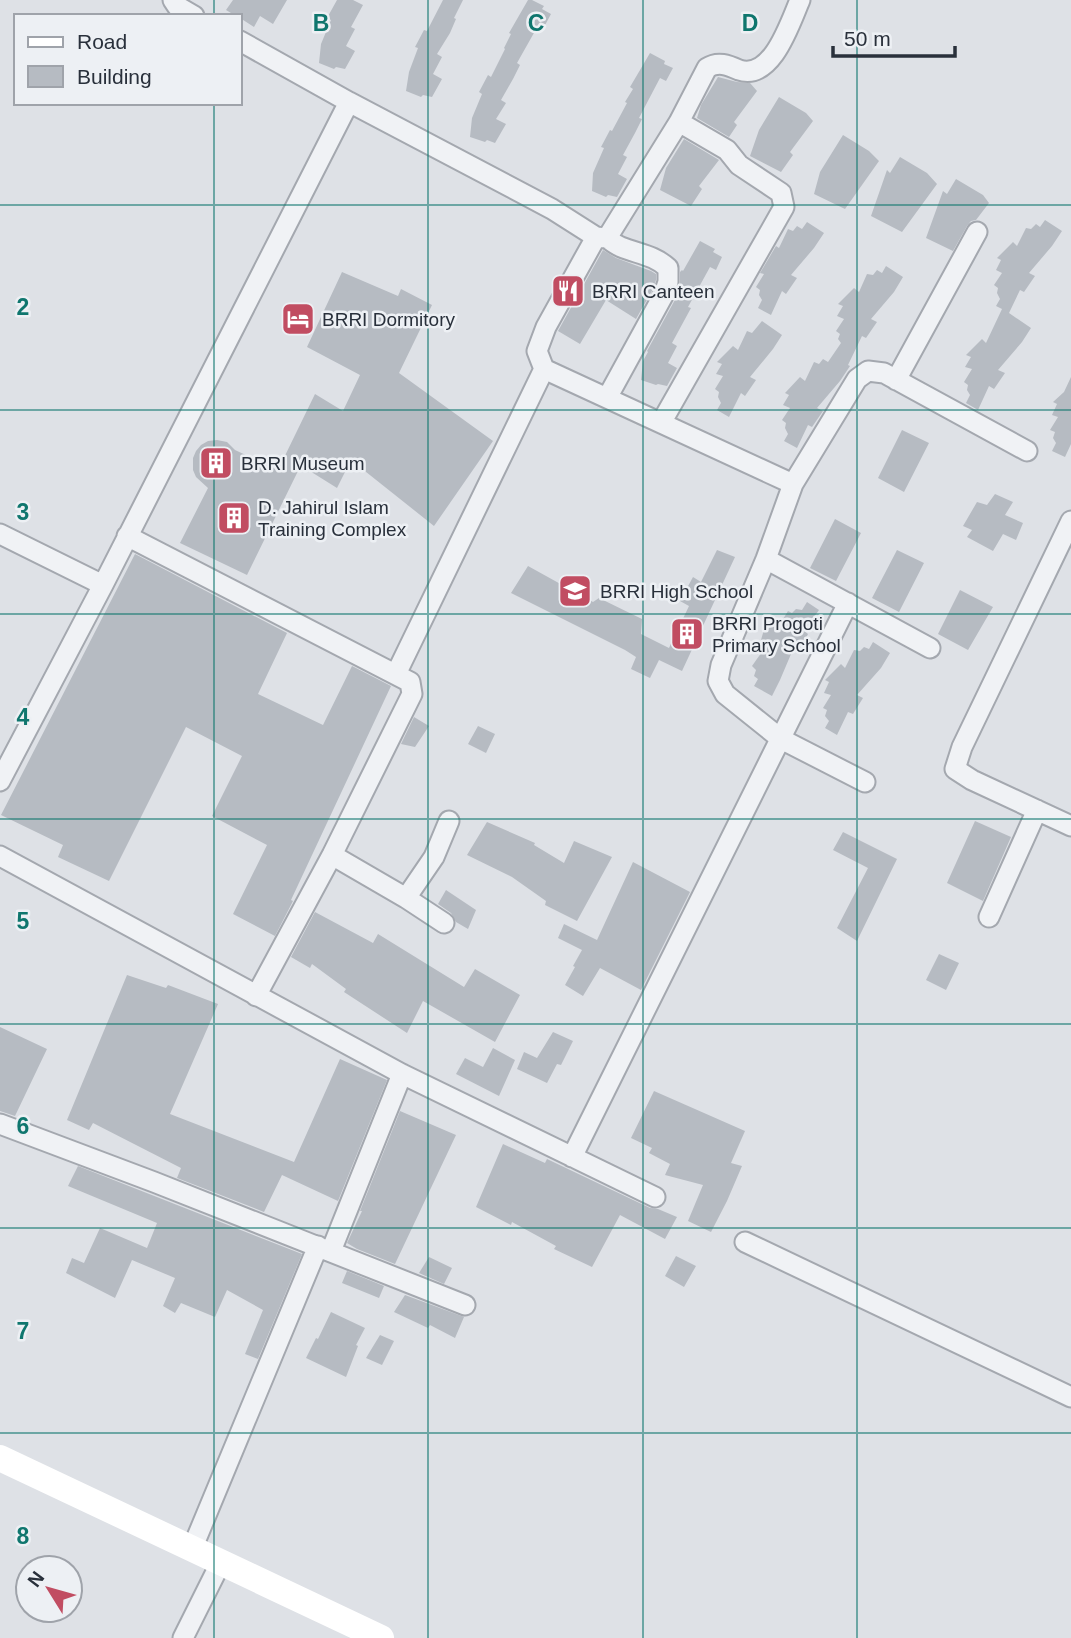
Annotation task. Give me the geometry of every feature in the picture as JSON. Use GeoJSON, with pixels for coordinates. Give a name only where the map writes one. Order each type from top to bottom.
{"type":"FeatureCollection","features":[{"type":"Feature","properties":{"kind":"main road"},"geometry":{"type":"LineString","coordinates":[[0,1458],[381,1638]]}},
{"type":"Feature","properties":{"kind":"street"},"geometry":{"type":"LineString","coordinates":[[173,0],[177,6],[191,14]]}},
{"type":"Feature","properties":{"kind":"street"},"geometry":{"type":"LineString","coordinates":[[793,484],[544,369],[537,351],[546,327],[601,237],[679,122],[708,68],[714,64],[723,64],[748,72],[757,70],[768,62],[800,0]]}},
{"type":"Feature","properties":{"kind":"street"},"geometry":{"type":"LineString","coordinates":[[242,42],[601,237],[660,261],[668,268],[668,282],[664,294],[607,398]]}},
{"type":"Feature","properties":{"kind":"street"},"geometry":{"type":"LineString","coordinates":[[0,781],[349,102]]}},
{"type":"Feature","properties":{"kind":"street"},"geometry":{"type":"LineString","coordinates":[[662,423],[784,207],[781,193],[739,165],[727,150],[679,122]]}},
{"type":"Feature","properties":{"kind":"street"},"geometry":{"type":"LineString","coordinates":[[896,380],[977,232]]}},
{"type":"Feature","properties":{"kind":"street"},"geometry":{"type":"LineString","coordinates":[[396,674],[544,369]]}},
{"type":"Feature","properties":{"kind":"street"},"geometry":{"type":"LineString","coordinates":[[865,782],[781,739],[725,694],[718,681],[721,665],[766,559],[793,484],[857,379],[868,371],[884,373],[1027,452]]}},
{"type":"Feature","properties":{"kind":"street"},"geometry":{"type":"LineString","coordinates":[[1071,521],[962,747],[956,769],[972,780],[1071,826]]}},
{"type":"Feature","properties":{"kind":"street"},"geometry":{"type":"LineString","coordinates":[[0,534],[103,585]]}},
{"type":"Feature","properties":{"kind":"street"},"geometry":{"type":"LineString","coordinates":[[127,536],[410,682],[412,694],[332,855],[256,996]]}},
{"type":"Feature","properties":{"kind":"street"},"geometry":{"type":"LineString","coordinates":[[766,559],[930,648]]}},
{"type":"Feature","properties":{"kind":"street"},"geometry":{"type":"LineString","coordinates":[[572,1157],[848,603]]}},
{"type":"Feature","properties":{"kind":"street"},"geometry":{"type":"LineString","coordinates":[[989,917],[1037,810]]}},
{"type":"Feature","properties":{"kind":"street"},"geometry":{"type":"LineString","coordinates":[[406,898],[434,857],[449,821]]}},
{"type":"Feature","properties":{"kind":"street"},"geometry":{"type":"LineString","coordinates":[[332,855],[444,923]]}},
{"type":"Feature","properties":{"kind":"street"},"geometry":{"type":"LineString","coordinates":[[0,856],[402,1074],[655,1197]]}},
{"type":"Feature","properties":{"kind":"street"},"geometry":{"type":"LineString","coordinates":[[192,1549],[402,1074]]}},
{"type":"Feature","properties":{"kind":"street"},"geometry":{"type":"LineString","coordinates":[[0,1124],[465,1304]]}},
{"type":"Feature","properties":{"kind":"street"},"geometry":{"type":"LineString","coordinates":[[745,1242],[1071,1397]]}},
{"type":"Feature","properties":{"kind":"street"},"geometry":{"type":"LineString","coordinates":[[183,1638],[221,1562]]}},
{"type":"Feature","properties":{"kind":"building"},"geometry":{"type":"Polygon","coordinates":[[[233,0],[287,0],[273,24],[260,16],[254,27],[242,19],[242,14],[233,14],[226,10],[233,0]]]}},
{"type":"Feature","properties":{"kind":"building"},"geometry":{"type":"Polygon","coordinates":[[[337,0],[353,0],[363,5],[351,27],[355,29],[346,46],[355,51],[345,69],[334,69],[319,63],[321,44],[331,20],[327,18],[337,0]]]}},
{"type":"Feature","properties":{"kind":"building"},"geometry":{"type":"Polygon","coordinates":[[[443,0],[463,0],[450,33],[437,54],[442,57],[433,74],[442,79],[432,97],[421,97],[406,91],[409,72],[418,48],[415,47],[424,30],[427,31],[443,0]]]}},
{"type":"Feature","properties":{"kind":"building"},"geometry":{"type":"Polygon","coordinates":[[[528,0],[544,6],[542,9],[551,14],[544,27],[539,24],[517,63],[520,65],[501,100],[506,103],[496,119],[506,124],[495,143],[470,137],[472,118],[482,94],[479,92],[488,75],[491,77],[505,49],[511,34],[509,33],[528,0]]]}},
{"type":"Feature","properties":{"kind":"building"},"geometry":{"type":"Polygon","coordinates":[[[650,53],[673,68],[666,81],[660,78],[623,155],[627,157],[618,174],[627,179],[617,197],[606,197],[592,191],[593,173],[604,148],[601,147],[627,103],[625,102],[633,89],[630,87],[650,53]]]}},
{"type":"Feature","properties":{"kind":"building"},"geometry":{"type":"Polygon","coordinates":[[[718,77],[750,83],[757,91],[734,122],[737,125],[729,137],[697,118],[701,105],[718,77]]]}},
{"type":"Feature","properties":{"kind":"building"},"geometry":{"type":"Polygon","coordinates":[[[779,97],[806,113],[813,121],[790,152],[793,155],[781,172],[750,156],[759,130],[779,97]]]}},
{"type":"Feature","properties":{"kind":"building"},"geometry":{"type":"Polygon","coordinates":[[[843,135],[869,151],[879,161],[845,209],[814,194],[820,172],[843,135]]]}},
{"type":"Feature","properties":{"kind":"building"},"geometry":{"type":"Polygon","coordinates":[[[684,139],[719,160],[699,186],[702,189],[691,206],[660,190],[666,168],[684,139]]]}},
{"type":"Feature","properties":{"kind":"building"},"geometry":{"type":"Polygon","coordinates":[[[900,157],[927,173],[937,184],[902,232],[871,216],[887,170],[890,173],[900,157]]]}},
{"type":"Feature","properties":{"kind":"building"},"geometry":{"type":"Polygon","coordinates":[[[956,179],[983,195],[989,203],[976,220],[967,226],[953,251],[926,238],[943,191],[947,194],[956,179]]]}},
{"type":"Feature","properties":{"kind":"building"},"geometry":{"type":"Polygon","coordinates":[[[1045,220],[1062,231],[1029,273],[1035,276],[1024,292],[1020,290],[1009,313],[1031,328],[998,370],[1005,373],[994,389],[989,386],[978,410],[966,403],[970,395],[968,385],[964,382],[972,369],[965,367],[971,357],[966,355],[982,339],[986,343],[1002,309],[996,306],[1000,299],[998,288],[994,285],[1002,273],[996,270],[1001,260],[997,258],[1013,242],[1017,246],[1026,228],[1031,229],[1036,224],[1040,227],[1045,220]]]}},
{"type":"Feature","properties":{"kind":"building"},"geometry":{"type":"Polygon","coordinates":[[[807,222],[824,233],[791,275],[797,278],[786,294],[782,291],[771,315],[758,308],[762,300],[760,290],[756,287],[764,274],[760,273],[776,246],[779,248],[788,229],[793,231],[797,226],[802,229],[807,222]]]}},
{"type":"Feature","properties":{"kind":"building"},"geometry":{"type":"Polygon","coordinates":[[[700,241],[715,249],[713,252],[722,257],[716,270],[710,267],[672,343],[677,346],[668,363],[677,368],[667,386],[641,380],[647,351],[676,298],[680,272],[700,241]]]}},
{"type":"Feature","properties":{"kind":"building"},"geometry":{"type":"Polygon","coordinates":[[[603,250],[616,258],[651,271],[656,274],[656,280],[636,319],[606,300],[580,344],[558,331],[603,250]]]}},
{"type":"Feature","properties":{"kind":"building"},"geometry":{"type":"Polygon","coordinates":[[[886,266],[903,277],[871,319],[877,322],[866,338],[862,336],[848,365],[850,366],[817,408],[823,411],[812,427],[808,425],[797,448],[784,441],[788,434],[786,423],[782,420],[790,408],[783,405],[789,395],[785,393],[800,377],[805,381],[814,362],[819,364],[823,359],[828,362],[841,343],[838,339],[840,334],[836,331],[844,319],[837,316],[843,306],[838,304],[854,288],[859,292],[867,274],[873,275],[877,270],[882,273],[886,266]]]}},
{"type":"Feature","properties":{"kind":"building"},"geometry":{"type":"Polygon","coordinates":[[[342,272],[398,296],[401,289],[432,305],[399,373],[493,441],[434,526],[351,460],[337,488],[305,468],[303,471],[299,469],[247,575],[180,543],[208,488],[196,477],[193,458],[201,445],[217,440],[227,442],[235,450],[278,470],[315,394],[343,411],[360,375],[307,347],[342,272]]]}},
{"type":"Feature","properties":{"kind":"building"},"geometry":{"type":"Polygon","coordinates":[[[762,321],[782,335],[750,377],[756,380],[745,396],[741,393],[729,417],[717,410],[721,403],[719,392],[715,389],[723,376],[716,374],[722,364],[717,362],[733,346],[738,350],[747,331],[752,333],[762,321]]]}},
{"type":"Feature","properties":{"kind":"building"},"geometry":{"type":"Polygon","coordinates":[[[1071,377],[1071,444],[1065,457],[1052,451],[1056,443],[1053,438],[1055,432],[1050,430],[1058,417],[1052,415],[1057,404],[1053,402],[1064,392],[1071,377]]]}},
{"type":"Feature","properties":{"kind":"building"},"geometry":{"type":"Polygon","coordinates":[[[902,430],[929,443],[904,492],[878,478],[902,430]]]}},
{"type":"Feature","properties":{"kind":"building"},"geometry":{"type":"Polygon","coordinates":[[[995,494],[1013,502],[1005,515],[1023,523],[1016,540],[1003,534],[993,551],[967,537],[972,530],[963,526],[977,502],[987,505],[995,494]]]}},
{"type":"Feature","properties":{"kind":"building"},"geometry":{"type":"Polygon","coordinates":[[[835,519],[861,533],[836,581],[810,568],[835,519]]]}},
{"type":"Feature","properties":{"kind":"building"},"geometry":{"type":"Polygon","coordinates":[[[717,550],[735,557],[682,671],[659,660],[650,678],[631,669],[636,657],[625,650],[511,593],[528,566],[593,602],[599,598],[642,619],[641,634],[669,648],[689,606],[680,601],[693,577],[701,582],[717,550]]]}},
{"type":"Feature","properties":{"kind":"building"},"geometry":{"type":"Polygon","coordinates":[[[897,550],[924,563],[899,612],[872,598],[897,550]]]}},
{"type":"Feature","properties":{"kind":"building"},"geometry":{"type":"Polygon","coordinates":[[[135,554],[287,633],[258,694],[323,725],[352,666],[391,686],[275,936],[233,914],[267,845],[212,816],[242,756],[186,727],[109,881],[58,857],[63,845],[1,815],[135,554]]]}},
{"type":"Feature","properties":{"kind":"building"},"geometry":{"type":"Polygon","coordinates":[[[960,590],[993,607],[968,650],[938,634],[960,590]]]}},
{"type":"Feature","properties":{"kind":"building"},"geometry":{"type":"Polygon","coordinates":[[[807,602],[819,610],[804,631],[808,634],[799,651],[794,647],[772,696],[754,686],[758,679],[754,676],[756,670],[752,666],[764,649],[759,647],[765,626],[768,629],[775,619],[780,624],[788,611],[792,613],[796,609],[802,610],[807,602]]]}},
{"type":"Feature","properties":{"kind":"building"},"geometry":{"type":"Polygon","coordinates":[[[873,642],[890,653],[881,668],[857,695],[863,698],[853,714],[848,712],[837,735],[825,728],[829,721],[825,716],[827,710],[823,708],[831,695],[824,693],[829,682],[825,680],[841,664],[845,668],[854,650],[860,651],[864,647],[869,649],[873,642]]]}},
{"type":"Feature","properties":{"kind":"building"},"geometry":{"type":"Polygon","coordinates":[[[414,717],[429,726],[415,747],[401,744],[414,717]]]}},
{"type":"Feature","properties":{"kind":"building"},"geometry":{"type":"Polygon","coordinates":[[[478,726],[495,734],[486,753],[468,744],[478,726]]]}},
{"type":"Feature","properties":{"kind":"building"},"geometry":{"type":"Polygon","coordinates":[[[975,821],[1011,837],[983,901],[947,883],[975,821]]]}},
{"type":"Feature","properties":{"kind":"building"},"geometry":{"type":"Polygon","coordinates":[[[487,822],[535,843],[534,845],[564,863],[574,841],[612,857],[577,921],[545,905],[546,901],[512,877],[467,855],[487,822]]]}},
{"type":"Feature","properties":{"kind":"building"},"geometry":{"type":"Polygon","coordinates":[[[843,832],[897,859],[857,941],[837,928],[868,868],[833,850],[843,832]]]}},
{"type":"Feature","properties":{"kind":"building"},"geometry":{"type":"Polygon","coordinates":[[[633,862],[690,892],[641,990],[600,968],[583,996],[565,985],[582,950],[558,938],[564,924],[597,940],[633,862]]]}},
{"type":"Feature","properties":{"kind":"building"},"geometry":{"type":"Polygon","coordinates":[[[446,890],[476,910],[468,929],[456,922],[451,913],[438,904],[446,890]]]}},
{"type":"Feature","properties":{"kind":"building"},"geometry":{"type":"Polygon","coordinates":[[[315,912],[373,943],[378,934],[464,987],[475,969],[520,995],[495,1042],[423,1001],[407,1033],[344,992],[346,989],[312,964],[310,968],[291,957],[315,912]]]}},
{"type":"Feature","properties":{"kind":"building"},"geometry":{"type":"Polygon","coordinates":[[[939,954],[959,963],[946,990],[926,980],[939,954]]]}},
{"type":"Feature","properties":{"kind":"building"},"geometry":{"type":"Polygon","coordinates":[[[127,975],[166,988],[168,985],[218,1004],[170,1114],[294,1162],[340,1059],[387,1080],[338,1201],[282,1175],[264,1212],[177,1178],[181,1168],[93,1123],[89,1130],[67,1120],[127,975]]]}},
{"type":"Feature","properties":{"kind":"building"},"geometry":{"type":"Polygon","coordinates":[[[0,1027],[47,1049],[15,1116],[0,1111],[0,1027]]]}},
{"type":"Feature","properties":{"kind":"building"},"geometry":{"type":"Polygon","coordinates":[[[553,1032],[573,1041],[561,1065],[557,1064],[547,1083],[517,1069],[524,1052],[537,1058],[553,1032]]]}},
{"type":"Feature","properties":{"kind":"building"},"geometry":{"type":"Polygon","coordinates":[[[493,1048],[515,1060],[499,1096],[456,1074],[465,1058],[483,1067],[493,1048]]]}},
{"type":"Feature","properties":{"kind":"building"},"geometry":{"type":"Polygon","coordinates":[[[654,1091],[745,1131],[731,1163],[742,1166],[711,1232],[688,1221],[703,1185],[665,1175],[670,1164],[649,1153],[652,1148],[631,1138],[654,1091]]]}},
{"type":"Feature","properties":{"kind":"building"},"geometry":{"type":"Polygon","coordinates":[[[400,1111],[456,1135],[395,1264],[347,1243],[400,1111]]]}},
{"type":"Feature","properties":{"kind":"building"},"geometry":{"type":"Polygon","coordinates":[[[503,1144],[545,1163],[547,1159],[650,1208],[677,1217],[665,1239],[620,1215],[592,1267],[554,1249],[556,1246],[512,1222],[511,1225],[476,1207],[503,1144]]]}},
{"type":"Feature","properties":{"kind":"building"},"geometry":{"type":"Polygon","coordinates":[[[78,1166],[302,1254],[258,1359],[245,1354],[263,1310],[227,1290],[215,1317],[181,1303],[175,1313],[163,1306],[175,1278],[132,1260],[115,1298],[66,1273],[72,1258],[84,1263],[100,1228],[147,1248],[157,1223],[68,1186],[78,1166]]]}},
{"type":"Feature","properties":{"kind":"building"},"geometry":{"type":"Polygon","coordinates":[[[676,1256],[696,1266],[684,1287],[665,1276],[676,1256]]]}},
{"type":"Feature","properties":{"kind":"building"},"geometry":{"type":"Polygon","coordinates":[[[429,1257],[452,1268],[444,1284],[419,1273],[429,1257]]]}},
{"type":"Feature","properties":{"kind":"building"},"geometry":{"type":"Polygon","coordinates":[[[347,1271],[384,1286],[379,1298],[342,1283],[347,1271]]]}},
{"type":"Feature","properties":{"kind":"building"},"geometry":{"type":"Polygon","coordinates":[[[405,1295],[464,1317],[455,1338],[430,1325],[428,1328],[394,1312],[405,1295]]]}},
{"type":"Feature","properties":{"kind":"building"},"geometry":{"type":"Polygon","coordinates":[[[331,1312],[365,1328],[356,1345],[358,1346],[346,1377],[306,1358],[331,1312]]]}},
{"type":"Feature","properties":{"kind":"building"},"geometry":{"type":"Polygon","coordinates":[[[380,1335],[394,1341],[382,1365],[366,1358],[380,1335]]]}},
{"type":"Feature","properties":{"kind":"place","name":"BRRI Canteen"},"geometry":{"type":"Point","coordinates":[568,291]}},
{"type":"Feature","properties":{"kind":"place","name":"BRRI Dormitory"},"geometry":{"type":"Point","coordinates":[298,319]}},
{"type":"Feature","properties":{"kind":"place","name":"BRRI Museum"},"geometry":{"type":"Point","coordinates":[216,463]}},
{"type":"Feature","properties":{"kind":"place","name":"D. Jahirul Islam Training Complex"},"geometry":{"type":"Point","coordinates":[234,518]}},
{"type":"Feature","properties":{"kind":"place","name":"BRRI High School"},"geometry":{"type":"Point","coordinates":[575,591]}},
{"type":"Feature","properties":{"kind":"place","name":"BRRI Progoti Primary School"},"geometry":{"type":"Point","coordinates":[687,634]}}]}
